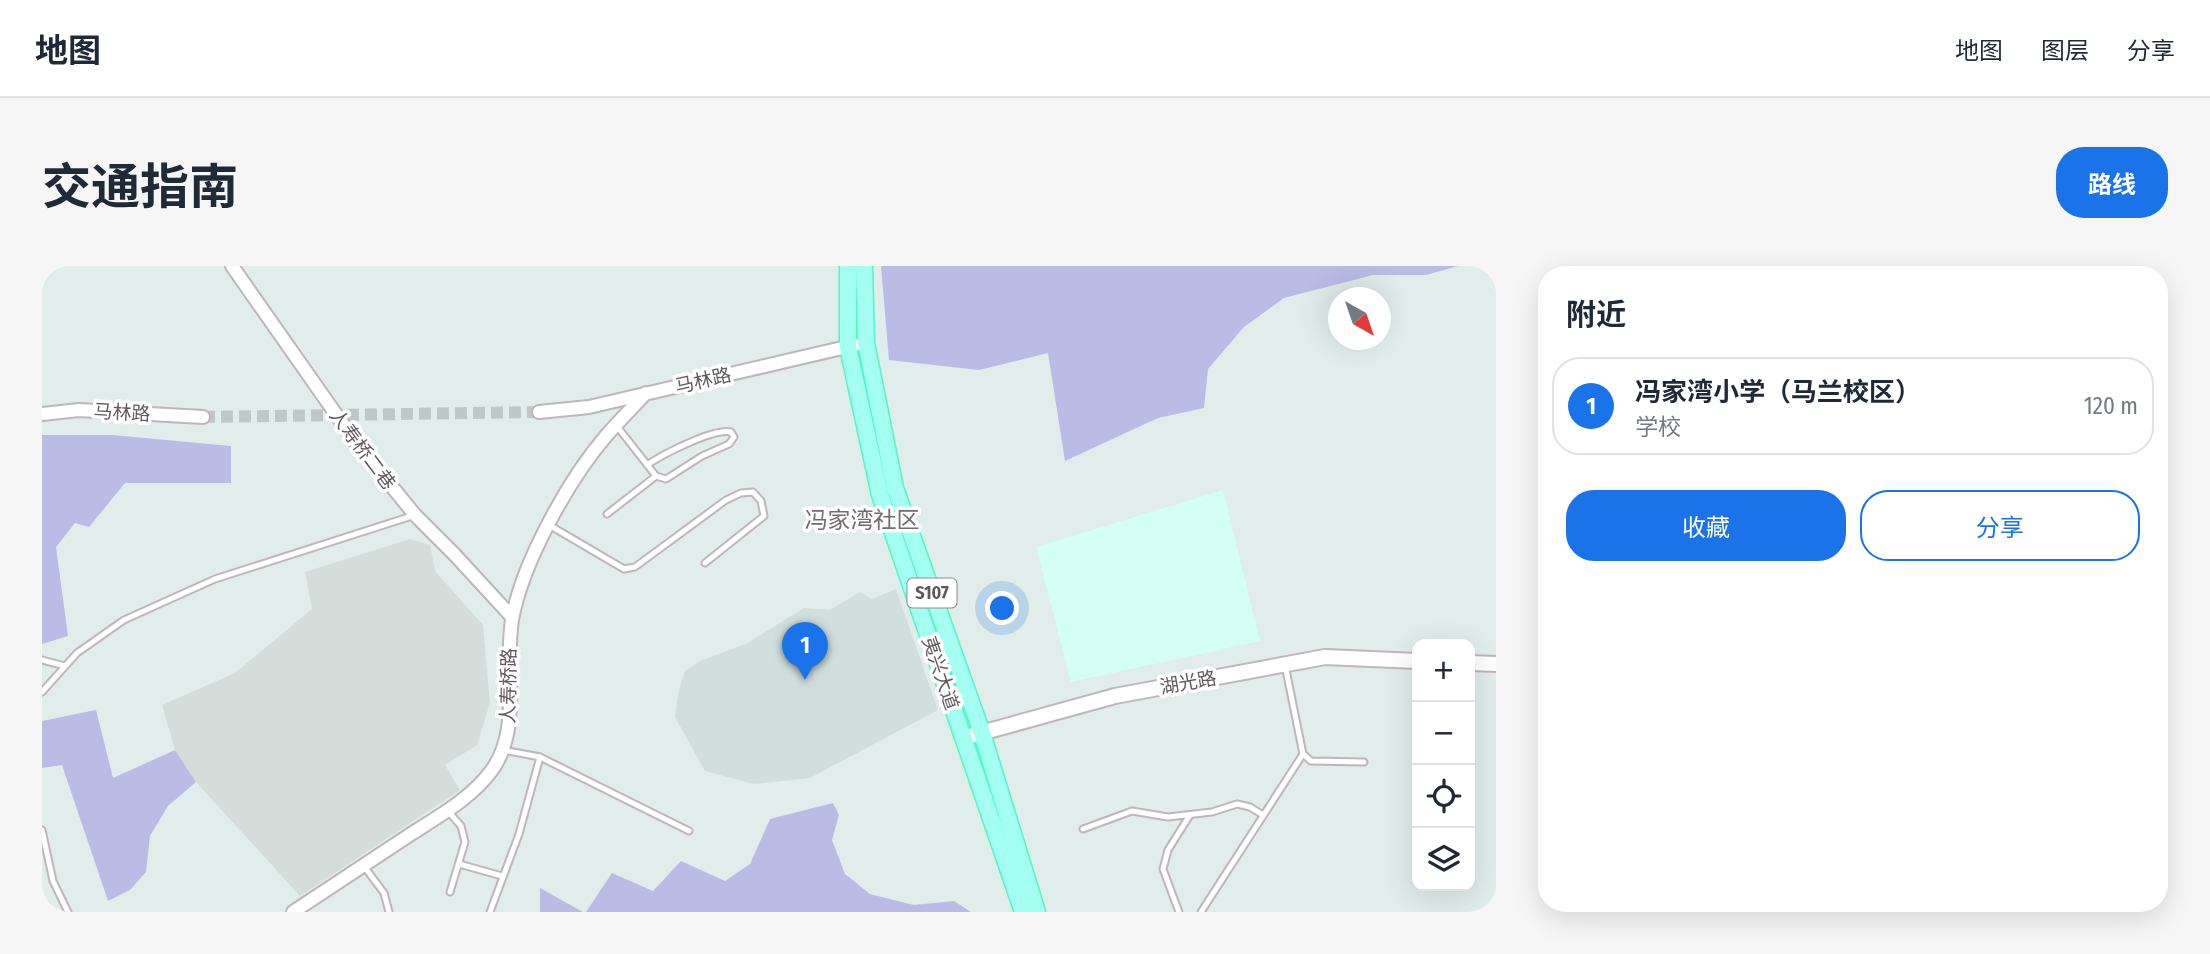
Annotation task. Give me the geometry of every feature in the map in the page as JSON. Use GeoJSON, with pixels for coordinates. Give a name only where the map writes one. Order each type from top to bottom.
{"type":"FeatureCollection","features":[{"type":"Feature","properties":{"kind":"main road","name":"夷兴大道"},"geometry":{"type":"LineString","coordinates":[[848,266],[848,347],[880,495],[1023,912]]}},
{"type":"Feature","properties":{"kind":"main road","name":"夷兴大道"},"geometry":{"type":"LineString","coordinates":[[864,266],[866,343],[895,488],[982,733],[1037,912]]}},
{"type":"Feature","properties":{"kind":"main road","name":"湖光路"},"geometry":{"type":"LineString","coordinates":[[963,738],[1115,696],[1325,657],[1412,661]]}},
{"type":"Feature","properties":{"kind":"main road"},"geometry":{"type":"LineString","coordinates":[[1475,663],[1496,664]]}},
{"type":"Feature","properties":{"kind":"street","name":"人寿桥二巷"},"geometry":{"type":"LineString","coordinates":[[232,266],[354,440],[415,515],[512,617]]}},
{"type":"Feature","properties":{"kind":"street","name":"马林路"},"geometry":{"type":"LineString","coordinates":[[539,412],[589,407],[866,343]]}},
{"type":"Feature","properties":{"kind":"street","name":"人寿桥路"},"geometry":{"type":"LineString","coordinates":[[293,912],[447,810],[477,788],[492,769],[503,750],[508,732],[512,617],[534,554],[570,487],[604,438],[646,393]]}},
{"type":"Feature","properties":{"kind":"street","name":"马林路"},"geometry":{"type":"LineString","coordinates":[[42,414],[79,410],[203,417]]}},
{"type":"Feature","properties":{"kind":"lane"},"geometry":{"type":"LineString","coordinates":[[616,425],[647,465],[656,476],[666,479],[702,456],[729,444],[733,441],[731,432],[722,431],[679,447],[647,465]]}},
{"type":"Feature","properties":{"kind":"lane"},"geometry":{"type":"LineString","coordinates":[[607,513],[656,476]]}},
{"type":"Feature","properties":{"kind":"lane"},"geometry":{"type":"LineString","coordinates":[[549,524],[624,569],[635,568],[726,500],[741,493],[753,492],[761,501],[764,516],[705,563]]}},
{"type":"Feature","properties":{"kind":"lane"},"geometry":{"type":"LineString","coordinates":[[42,692],[65,666],[102,634],[124,620],[215,579],[415,515]]}},
{"type":"Feature","properties":{"kind":"lane"},"geometry":{"type":"LineString","coordinates":[[42,660],[65,666]]}},
{"type":"Feature","properties":{"kind":"lane"},"geometry":{"type":"LineString","coordinates":[[1285,665],[1303,754],[1311,761],[1364,762]]}},
{"type":"Feature","properties":{"kind":"lane"},"geometry":{"type":"LineString","coordinates":[[503,750],[540,757],[688,831]]}},
{"type":"Feature","properties":{"kind":"lane"},"geometry":{"type":"LineString","coordinates":[[1201,912],[1303,754]]}},
{"type":"Feature","properties":{"kind":"lane"},"geometry":{"type":"LineString","coordinates":[[489,912],[520,834],[540,757]]}},
{"type":"Feature","properties":{"kind":"lane"},"geometry":{"type":"LineString","coordinates":[[1083,830],[1132,811],[1168,817],[1212,812],[1237,804],[1250,807],[1263,815]]}},
{"type":"Feature","properties":{"kind":"lane"},"geometry":{"type":"LineString","coordinates":[[447,810],[464,833],[465,842],[450,892]]}},
{"type":"Feature","properties":{"kind":"lane"},"geometry":{"type":"LineString","coordinates":[[1179,912],[1163,869],[1168,850],[1190,815]]}},
{"type":"Feature","properties":{"kind":"lane"},"geometry":{"type":"LineString","coordinates":[[42,830],[53,881],[68,912]]}},
{"type":"Feature","properties":{"kind":"lane"},"geometry":{"type":"LineString","coordinates":[[458,864],[502,876]]}},
{"type":"Feature","properties":{"kind":"lane"},"geometry":{"type":"LineString","coordinates":[[363,865],[384,893],[389,912]]}},
{"type":"Feature","properties":{"kind":"shaded area"},"geometry":{"type":"Polygon","coordinates":[[[881,266],[1458,266],[1426,275],[1373,275],[1284,298],[1244,327],[1208,369],[1204,408],[1158,418],[1065,461],[1048,353],[979,370],[889,360],[881,266]]]}},
{"type":"Feature","properties":{"kind":"shaded area"},"geometry":{"type":"Polygon","coordinates":[[[42,435],[112,435],[231,446],[231,483],[125,483],[89,527],[75,523],[56,547],[68,636],[42,644],[42,435]]]}},
{"type":"Feature","properties":{"kind":"shaded area"},"geometry":{"type":"Polygon","coordinates":[[[1223,490],[1260,641],[1071,682],[1036,547],[1223,490]]]}},
{"type":"Feature","properties":{"kind":"shaded area"},"geometry":{"type":"Polygon","coordinates":[[[410,539],[430,545],[435,571],[483,625],[490,703],[477,745],[445,765],[460,790],[300,896],[196,782],[175,750],[162,705],[235,673],[312,609],[305,572],[410,539]]]}},
{"type":"Feature","properties":{"kind":"shaded area"},"geometry":{"type":"Polygon","coordinates":[[[896,589],[938,710],[810,778],[754,784],[705,771],[675,717],[685,671],[702,660],[746,644],[804,608],[830,610],[860,592],[872,599],[896,589]]]}},
{"type":"Feature","properties":{"kind":"shaded area"},"geometry":{"type":"Polygon","coordinates":[[[96,710],[113,778],[175,750],[196,782],[168,806],[150,836],[146,872],[130,890],[108,901],[62,765],[42,768],[42,721],[96,710]]]}},
{"type":"Feature","properties":{"kind":"shaded area"},"geometry":{"type":"Polygon","coordinates":[[[833,803],[839,815],[832,840],[845,874],[870,894],[914,905],[954,901],[971,912],[586,912],[612,873],[653,891],[681,861],[725,881],[750,864],[770,819],[833,803]]]}},
{"type":"Feature","properties":{"kind":"shaded area"},"geometry":{"type":"Polygon","coordinates":[[[540,888],[583,912],[540,912],[540,888]]]}},
{"type":"Feature","properties":{"kind":"tunnel"},"geometry":{"type":"LineString","coordinates":[[203,417],[539,412]]}},
{"type":"Feature","properties":{"kind":"place","name":"冯家湾小学（马兰校区）"},"geometry":{"type":"Point","coordinates":[805,680]}},
{"type":"Feature","properties":{"kind":"district","name":"冯家湾社区"},"geometry":{"type":"Point","coordinates":[862,520]}}]}
